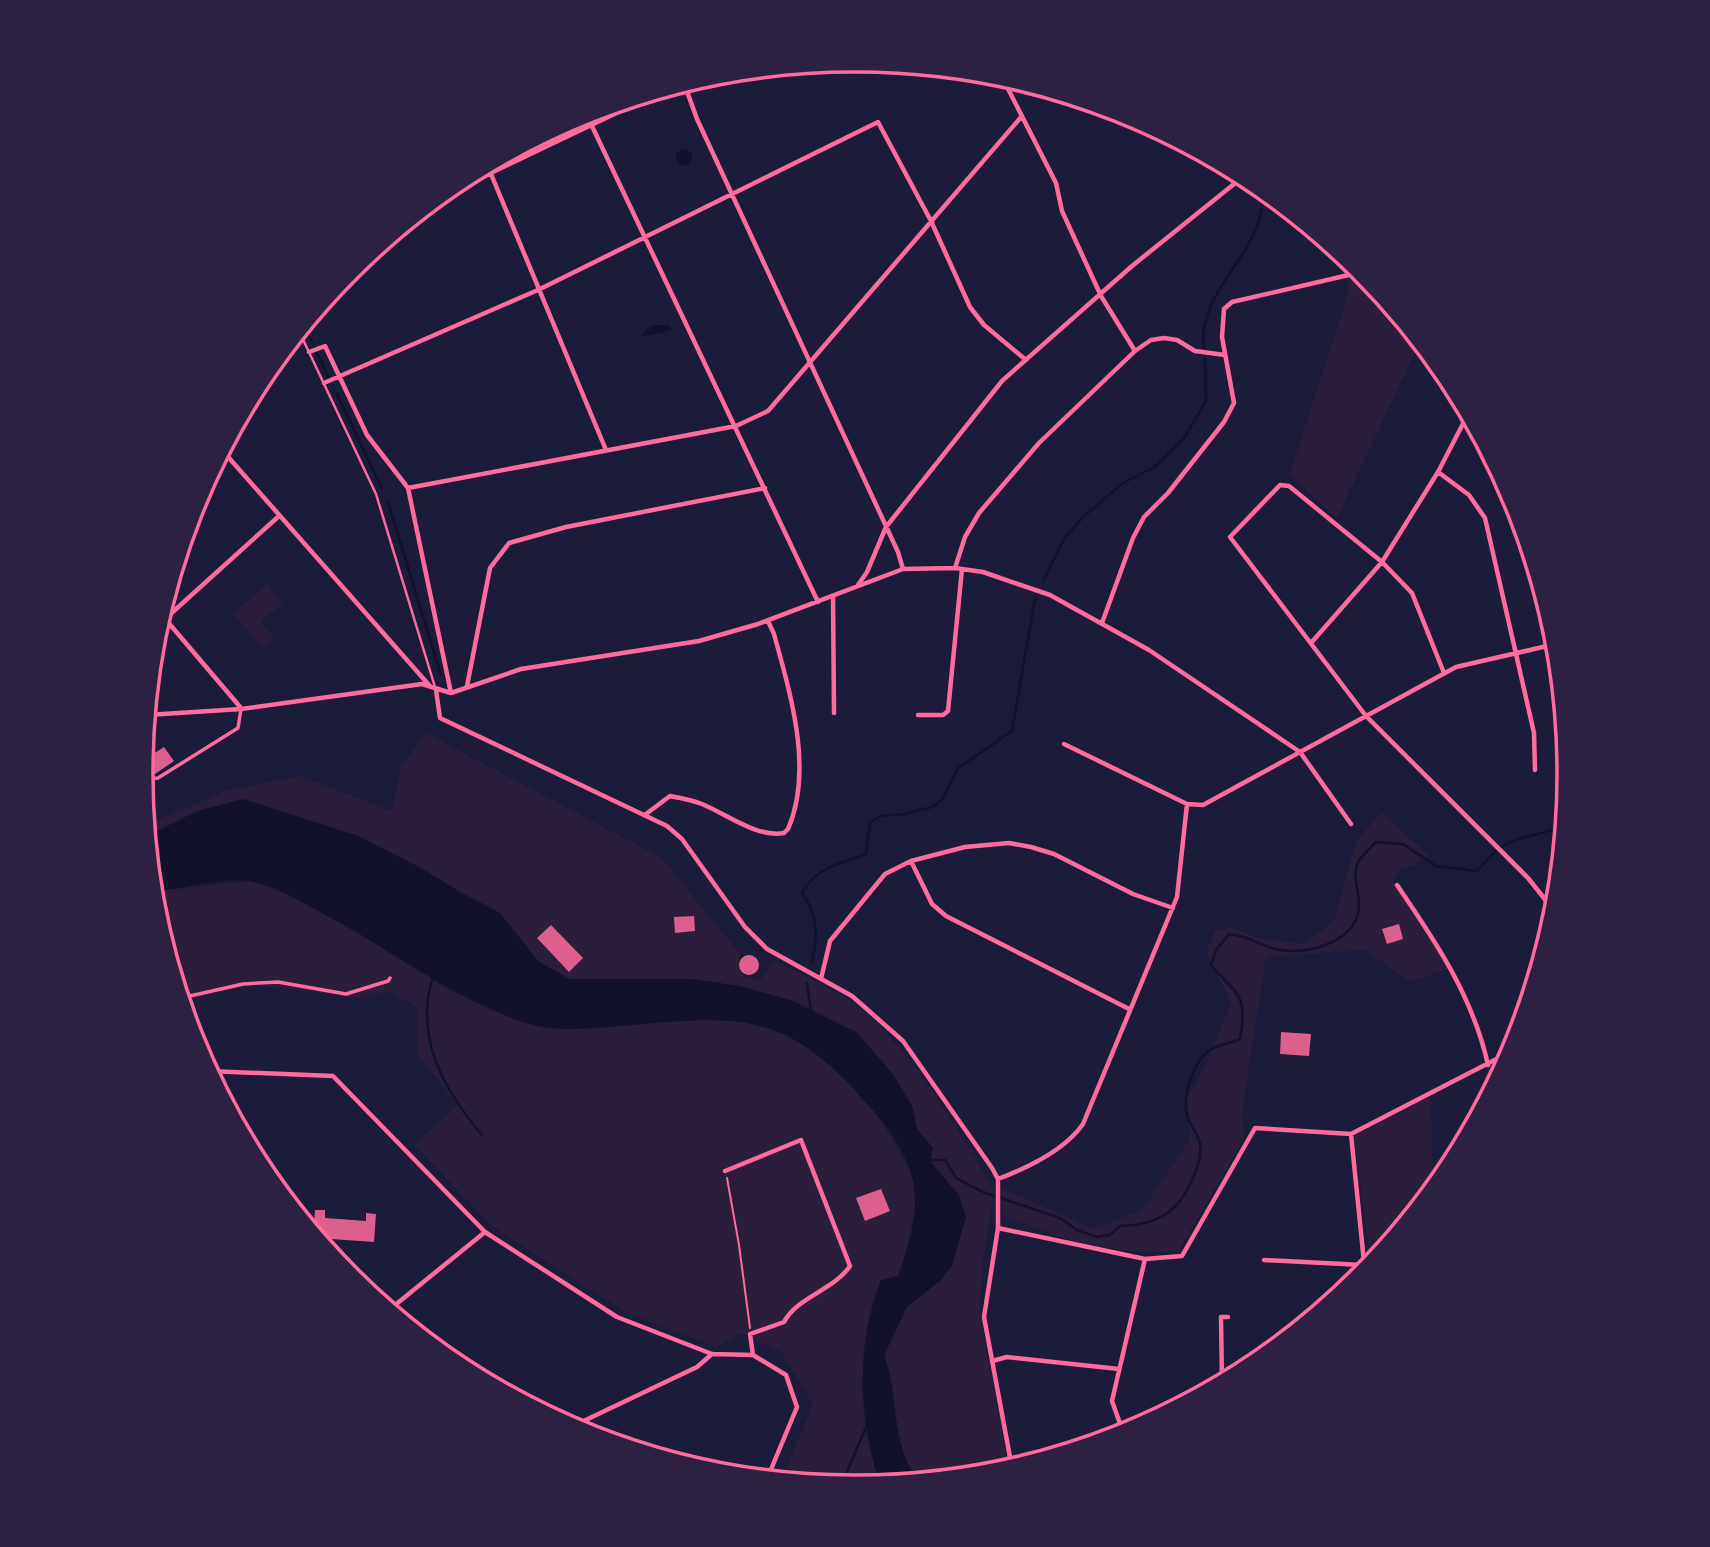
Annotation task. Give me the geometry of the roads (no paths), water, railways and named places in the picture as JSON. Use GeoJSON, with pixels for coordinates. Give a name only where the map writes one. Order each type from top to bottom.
{"type":"FeatureCollection","features":[{"type":"Feature","properties":{"kind":"street"},"geometry":{"type":"LineString","coordinates":[[1008,89],[1056,183],[1060,201],[1101,296],[1135,351]]}},
{"type":"Feature","properties":{"kind":"street"},"geometry":{"type":"LineString","coordinates":[[687,92],[697,119],[903,569]]}},
{"type":"Feature","properties":{"kind":"street"},"geometry":{"type":"LineString","coordinates":[[408,488],[736,426],[768,411],[1022,116]]}},
{"type":"Feature","properties":{"kind":"street"},"geometry":{"type":"LineString","coordinates":[[605,118],[491,174],[606,450]]}},
{"type":"Feature","properties":{"kind":"street"},"geometry":{"type":"LineString","coordinates":[[324,383],[538,290],[878,122],[931,221],[970,307],[984,325],[1026,360]]}},
{"type":"Feature","properties":{"kind":"street"},"geometry":{"type":"LineString","coordinates":[[592,124],[818,602]]}},
{"type":"Feature","properties":{"kind":"street"},"geometry":{"type":"LineString","coordinates":[[857,585],[877,551],[886,527],[993,392],[1026,360],[1235,184]]}},
{"type":"Feature","properties":{"kind":"street"},"geometry":{"type":"LineString","coordinates":[[1102,623],[1133,538],[1144,517],[1168,493],[1224,422],[1234,403],[1221,317],[1232,302],[1349,275]]}},
{"type":"Feature","properties":{"kind":"street"},"geometry":{"type":"LineString","coordinates":[[955,568],[965,537],[979,513],[1039,443],[1135,351],[1151,340],[1164,338],[1177,340],[1195,351],[1225,355]]}},
{"type":"Feature","properties":{"kind":"street"},"geometry":{"type":"LineString","coordinates":[[314,350],[325,346],[367,435],[408,488],[451,693]]}},
{"type":"Feature","properties":{"kind":"street"},"geometry":{"type":"LineString","coordinates":[[1311,643],[1382,562],[1438,472],[1463,423]]}},
{"type":"Feature","properties":{"kind":"street"},"geometry":{"type":"LineString","coordinates":[[229,458],[422,678],[436,690],[440,718],[646,814],[682,839],[745,927],[767,948],[792,965],[852,996],[903,1041],[998,1179],[998,1228],[984,1317],[1010,1458]]}},
{"type":"Feature","properties":{"kind":"street"},"geometry":{"type":"LineString","coordinates":[[1438,472],[1469,495],[1485,518],[1534,733],[1535,770]]}},
{"type":"Feature","properties":{"kind":"street"},"geometry":{"type":"LineString","coordinates":[[1444,673],[1412,593],[1382,562],[1289,486],[1280,485],[1230,537],[1366,716],[1503,852],[1545,899]]}},
{"type":"Feature","properties":{"kind":"street"},"geometry":{"type":"LineString","coordinates":[[467,686],[490,568],[509,543],[566,527],[765,488]]}},
{"type":"Feature","properties":{"kind":"street"},"geometry":{"type":"LineString","coordinates":[[173,608],[279,516]]}},
{"type":"Feature","properties":{"kind":"street"},"geometry":{"type":"LineString","coordinates":[[156,714],[241,709],[422,684],[451,693],[521,669],[699,641],[768,621],[903,569],[955,568],[984,572],[1050,595],[1160,658],[1300,752],[1351,824]]}},
{"type":"Feature","properties":{"kind":"street"},"geometry":{"type":"LineString","coordinates":[[918,715],[943,715],[948,711],[962,569]]}},
{"type":"Feature","properties":{"kind":"street"},"geometry":{"type":"LineString","coordinates":[[833,596],[834,713]]}},
{"type":"Feature","properties":{"kind":"street"},"geometry":{"type":"LineString","coordinates":[[646,814],[670,796],[701,803],[734,820],[772,834],[785,833],[788,829],[798,778],[800,738],[774,634],[768,621]]}},
{"type":"Feature","properties":{"kind":"street"},"geometry":{"type":"LineString","coordinates":[[153,779],[238,728],[241,709],[170,625]]}},
{"type":"Feature","properties":{"kind":"street"},"geometry":{"type":"LineString","coordinates":[[1064,744],[1187,804],[1203,805],[1455,667],[1545,646]]}},
{"type":"Feature","properties":{"kind":"street"},"geometry":{"type":"LineString","coordinates":[[998,1179],[1039,1160],[1076,1135],[1092,1105],[1129,1009],[1173,908],[1183,861],[1187,804]]}},
{"type":"Feature","properties":{"kind":"street"},"geometry":{"type":"LineString","coordinates":[[818,978],[830,940],[885,874],[911,861],[988,843],[1031,847],[1054,854],[1133,894],[1173,908]]}},
{"type":"Feature","properties":{"kind":"street"},"geometry":{"type":"LineString","coordinates":[[911,861],[932,904],[946,916],[1129,1009]]}},
{"type":"Feature","properties":{"kind":"street"},"geometry":{"type":"LineString","coordinates":[[1397,885],[1442,951],[1476,1017],[1488,1065]]}},
{"type":"Feature","properties":{"kind":"street"},"geometry":{"type":"LineString","coordinates":[[189,996],[243,984],[278,982],[351,993],[390,978]]}},
{"type":"Feature","properties":{"kind":"street"},"geometry":{"type":"LineString","coordinates":[[998,1228],[1145,1259],[1182,1256],[1255,1128],[1351,1134],[1494,1062]]}},
{"type":"Feature","properties":{"kind":"street"},"geometry":{"type":"LineString","coordinates":[[220,1071],[334,1076],[485,1232],[617,1317],[712,1354],[753,1355],[786,1375],[796,1407],[771,1470]]}},
{"type":"Feature","properties":{"kind":"street"},"geometry":{"type":"LineString","coordinates":[[1351,1134],[1362,1258]]}},
{"type":"Feature","properties":{"kind":"street"},"geometry":{"type":"LineString","coordinates":[[725,1171],[801,1140],[850,1266],[842,1279],[789,1312],[784,1322],[750,1334],[753,1355]]}},
{"type":"Feature","properties":{"kind":"street"},"geometry":{"type":"LineString","coordinates":[[396,1304],[485,1232]]}},
{"type":"Feature","properties":{"kind":"street"},"geometry":{"type":"LineString","coordinates":[[1120,1424],[1112,1401],[1145,1259]]}},
{"type":"Feature","properties":{"kind":"street"},"geometry":{"type":"LineString","coordinates":[[1264,1260],[1356,1265]]}},
{"type":"Feature","properties":{"kind":"street"},"geometry":{"type":"LineString","coordinates":[[1223,1371],[1221,1317],[1228,1317]]}},
{"type":"Feature","properties":{"kind":"street"},"geometry":{"type":"LineString","coordinates":[[584,1421],[697,1367],[712,1354]]}},
{"type":"Feature","properties":{"kind":"street"},"geometry":{"type":"LineString","coordinates":[[992,1360],[1007,1357],[1119,1369]]}},
{"type":"Feature","properties":{"kind":"lane"},"geometry":{"type":"LineString","coordinates":[[305,338],[314,350],[324,383],[376,494],[436,690]]}},
{"type":"Feature","properties":{"kind":"waterway"},"geometry":{"type":"LineString","coordinates":[[1204,348],[1207,316],[1213,301],[1249,243],[1263,203]]}},
{"type":"Feature","properties":{"kind":"waterway"},"geometry":{"type":"LineString","coordinates":[[308,334],[329,378]]}},
{"type":"Feature","properties":{"kind":"waterway"},"geometry":{"type":"LineString","coordinates":[[1043,581],[1064,539],[1084,516],[1123,483],[1156,466],[1184,438],[1206,401],[1205,358]]}},
{"type":"Feature","properties":{"kind":"waterway"},"geometry":{"type":"LineString","coordinates":[[337,394],[382,489]]}},
{"type":"Feature","properties":{"kind":"waterway"},"geometry":{"type":"LineString","coordinates":[[388,502],[441,675]]}},
{"type":"Feature","properties":{"kind":"waterway"},"geometry":{"type":"LineString","coordinates":[[812,961],[815,942],[814,917],[802,893],[814,877],[829,867],[866,854],[870,823],[880,816],[905,814],[932,807],[942,800],[958,768],[1012,731],[1035,598]]}},
{"type":"Feature","properties":{"kind":"waterway"},"geometry":{"type":"LineString","coordinates":[[929,1160],[945,1160],[956,1178],[983,1192],[1060,1218],[1077,1230],[1097,1237],[1110,1235],[1120,1226],[1144,1223],[1164,1215],[1186,1192],[1200,1158],[1200,1144],[1188,1118],[1186,1106],[1194,1070],[1210,1050],[1240,1039],[1243,1013],[1239,997],[1211,965],[1216,950],[1229,934],[1280,950],[1292,951],[1318,947],[1342,936],[1351,928],[1357,917],[1359,905],[1356,867],[1376,842],[1403,844],[1436,866],[1478,871],[1488,858],[1507,843],[1554,829]]}},
{"type":"Feature","properties":{"kind":"waterway"},"geometry":{"type":"LineString","coordinates":[[433,976],[427,1020],[436,1061],[455,1099],[482,1135]]}},
{"type":"Feature","properties":{"kind":"waterway"},"geometry":{"type":"LineString","coordinates":[[807,983],[811,1011]]}},
{"type":"Feature","properties":{"kind":"waterway"},"geometry":{"type":"LineString","coordinates":[[846,1475],[867,1425]]}}]}
